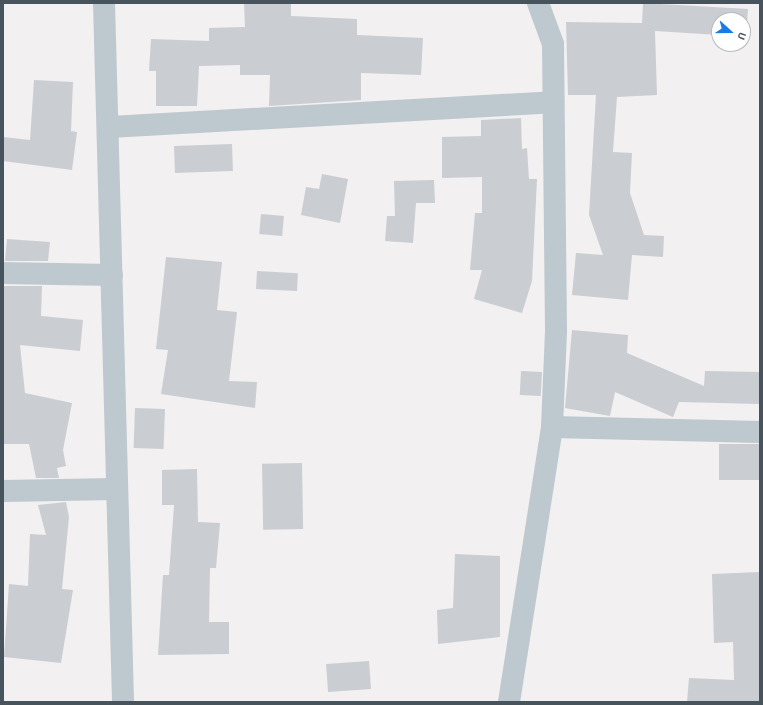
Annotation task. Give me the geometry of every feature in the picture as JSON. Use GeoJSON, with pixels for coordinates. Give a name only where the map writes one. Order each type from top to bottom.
{"type":"FeatureCollection","features":[{"type":"Feature","properties":{"kind":"street"},"geometry":{"type":"LineString","coordinates":[[104,3],[110,127],[116,489],[123,702]]}},
{"type":"Feature","properties":{"kind":"street"},"geometry":{"type":"LineString","coordinates":[[509,702],[552,427],[556,331],[553,44],[538,3]]}},
{"type":"Feature","properties":{"kind":"street"},"geometry":{"type":"LineString","coordinates":[[110,127],[553,102]]}},
{"type":"Feature","properties":{"kind":"street"},"geometry":{"type":"LineString","coordinates":[[3,273],[112,275]]}},
{"type":"Feature","properties":{"kind":"street"},"geometry":{"type":"LineString","coordinates":[[552,427],[760,432]]}},
{"type":"Feature","properties":{"kind":"street"},"geometry":{"type":"LineString","coordinates":[[3,491],[116,489]]}},
{"type":"Feature","properties":{"kind":"building"},"geometry":{"type":"Polygon","coordinates":[[[244,3],[291,3],[291,16],[357,19],[357,35],[423,38],[421,75],[361,73],[361,100],[269,106],[270,75],[240,75],[240,65],[199,66],[197,106],[156,106],[156,71],[149,71],[151,39],[209,41],[209,28],[245,27],[244,3]]]}},
{"type":"Feature","properties":{"kind":"building"},"geometry":{"type":"Polygon","coordinates":[[[643,3],[748,9],[748,12],[711,12],[711,34],[655,31],[657,95],[617,97],[613,152],[632,153],[630,193],[644,235],[664,236],[663,257],[632,255],[628,300],[572,295],[576,253],[603,255],[589,215],[596,95],[568,95],[566,22],[642,23],[643,3]]]}},
{"type":"Feature","properties":{"kind":"building"},"geometry":{"type":"Polygon","coordinates":[[[34,80],[73,82],[71,131],[77,132],[72,170],[3,161],[3,137],[30,140],[34,80]]]}},
{"type":"Feature","properties":{"kind":"building"},"geometry":{"type":"Polygon","coordinates":[[[521,118],[522,149],[527,148],[529,179],[537,179],[532,281],[522,313],[474,299],[482,270],[470,270],[475,213],[482,213],[482,177],[442,178],[442,137],[481,136],[481,120],[521,118]]]}},
{"type":"Feature","properties":{"kind":"building"},"geometry":{"type":"Polygon","coordinates":[[[232,144],[233,171],[175,173],[174,146],[232,144]]]}},
{"type":"Feature","properties":{"kind":"building"},"geometry":{"type":"Polygon","coordinates":[[[322,174],[348,179],[340,223],[301,215],[306,187],[319,189],[322,174]]]}},
{"type":"Feature","properties":{"kind":"building"},"geometry":{"type":"Polygon","coordinates":[[[434,180],[435,203],[416,203],[413,243],[385,241],[387,216],[395,216],[394,181],[434,180]]]}},
{"type":"Feature","properties":{"kind":"building"},"geometry":{"type":"Polygon","coordinates":[[[261,214],[284,216],[282,236],[259,234],[261,214]]]}},
{"type":"Feature","properties":{"kind":"building"},"geometry":{"type":"Polygon","coordinates":[[[7,239],[50,242],[48,261],[5,261],[7,239]]]}},
{"type":"Feature","properties":{"kind":"building"},"geometry":{"type":"Polygon","coordinates":[[[166,257],[222,262],[217,310],[237,312],[229,381],[257,382],[255,408],[161,394],[168,350],[156,349],[166,257]]]}},
{"type":"Feature","properties":{"kind":"building"},"geometry":{"type":"Polygon","coordinates":[[[257,271],[298,273],[297,291],[256,289],[257,271]]]}},
{"type":"Feature","properties":{"kind":"building"},"geometry":{"type":"Polygon","coordinates":[[[3,286],[42,286],[41,316],[83,320],[80,351],[20,345],[25,393],[72,403],[63,450],[66,466],[57,468],[59,478],[36,478],[29,444],[3,444],[3,286]]]}},
{"type":"Feature","properties":{"kind":"building"},"geometry":{"type":"Polygon","coordinates":[[[572,330],[628,335],[627,353],[704,386],[705,371],[760,372],[760,404],[679,402],[673,417],[615,392],[610,416],[565,408],[572,330]]]}},
{"type":"Feature","properties":{"kind":"building"},"geometry":{"type":"Polygon","coordinates":[[[521,371],[542,372],[541,396],[520,395],[521,371]]]}},
{"type":"Feature","properties":{"kind":"building"},"geometry":{"type":"Polygon","coordinates":[[[135,408],[165,409],[164,449],[134,448],[135,408]]]}},
{"type":"Feature","properties":{"kind":"building"},"geometry":{"type":"Polygon","coordinates":[[[719,444],[760,444],[760,480],[719,480],[719,444]]]}},
{"type":"Feature","properties":{"kind":"building"},"geometry":{"type":"Polygon","coordinates":[[[302,463],[303,529],[263,530],[262,464],[302,463]]]}},
{"type":"Feature","properties":{"kind":"building"},"geometry":{"type":"Polygon","coordinates":[[[197,469],[198,522],[220,523],[216,568],[210,568],[209,622],[229,622],[229,654],[158,655],[163,575],[169,575],[174,505],[162,505],[162,470],[197,469]]]}},
{"type":"Feature","properties":{"kind":"building"},"geometry":{"type":"Polygon","coordinates":[[[66,502],[69,517],[62,589],[73,590],[61,663],[4,657],[9,584],[28,586],[30,534],[46,535],[38,505],[66,502]]]}},
{"type":"Feature","properties":{"kind":"building"},"geometry":{"type":"Polygon","coordinates":[[[455,554],[500,556],[500,637],[438,644],[437,610],[453,608],[455,554]]]}},
{"type":"Feature","properties":{"kind":"building"},"geometry":{"type":"Polygon","coordinates":[[[760,572],[760,702],[687,702],[689,678],[734,680],[733,642],[714,643],[712,574],[760,572]]]}},
{"type":"Feature","properties":{"kind":"building"},"geometry":{"type":"Polygon","coordinates":[[[369,661],[371,689],[328,692],[326,664],[369,661]]]}}]}
